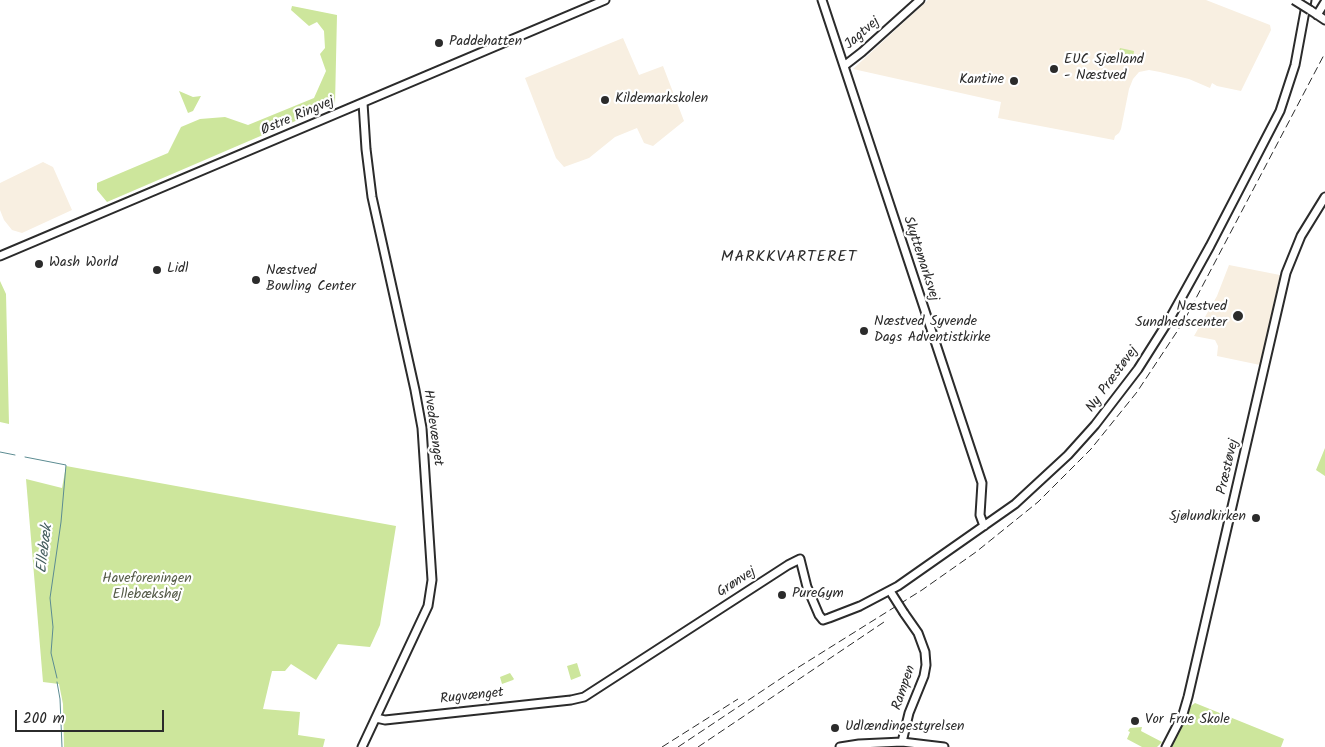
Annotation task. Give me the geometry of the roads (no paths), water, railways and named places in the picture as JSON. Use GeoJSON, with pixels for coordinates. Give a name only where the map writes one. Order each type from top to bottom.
{"type":"FeatureCollection","features":[{"type":"Feature","properties":{"kind":"street","name":"Østre Ringvej"},"geometry":{"type":"LineString","coordinates":[[0,256],[605,0]]}},
{"type":"Feature","properties":{"kind":"street","name":"Skyttemarksvej"},"geometry":{"type":"LineString","coordinates":[[822,0],[982,483],[980,514],[984,526]]}},
{"type":"Feature","properties":{"kind":"street","name":"Jagtvej"},"geometry":{"type":"LineString","coordinates":[[844,66],[920,0]]}},
{"type":"Feature","properties":{"kind":"street"},"geometry":{"type":"LineString","coordinates":[[1294,0],[1325,20]]}},
{"type":"Feature","properties":{"kind":"street","name":"Ny Præstøvej"},"geometry":{"type":"LineString","coordinates":[[891,593],[1015,504],[1039,483],[1084,438],[1132,377],[1169,320],[1210,246],[1280,111],[1295,65],[1307,0]]}},
{"type":"Feature","properties":{"kind":"street"},"geometry":{"type":"LineString","coordinates":[[1314,12],[1325,2]]}},
{"type":"Feature","properties":{"kind":"street","name":"Hvedevænget"},"geometry":{"type":"LineString","coordinates":[[362,747],[428,606],[432,580],[422,428],[372,197],[363,103]]}},
{"type":"Feature","properties":{"kind":"street","name":"Præstøvej"},"geometry":{"type":"LineString","coordinates":[[1166,747],[1177,726],[1188,697],[1286,273],[1301,236],[1325,197]]}},
{"type":"Feature","properties":{"kind":"street","name":"Grønvej"},"geometry":{"type":"LineString","coordinates":[[571,700],[584,697],[598,689],[800,559],[812,601],[820,618],[823,620],[891,593]]}},
{"type":"Feature","properties":{"kind":"street","name":"Rampen"},"geometry":{"type":"LineString","coordinates":[[891,593],[918,633],[925,652],[926,665],[924,676],[909,713],[902,742]]}},
{"type":"Feature","properties":{"kind":"street","name":"Rugvænget"},"geometry":{"type":"LineString","coordinates":[[376,718],[385,720],[571,700]]}},
{"type":"Feature","properties":{"kind":"street"},"geometry":{"type":"LineString","coordinates":[[840,747],[902,742],[944,747]]}},
{"type":"Feature","properties":{"kind":"waterway","name":"Ellebæk"},"geometry":{"type":"LineString","coordinates":[[0,452],[15,455]]}},
{"type":"Feature","properties":{"kind":"waterway","name":"Ellebæk"},"geometry":{"type":"LineString","coordinates":[[25,457],[66,465],[61,522],[50,598],[53,627],[51,653],[57,678]]}},
{"type":"Feature","properties":{"kind":"waterway","name":"Ellebæk"},"geometry":{"type":"LineString","coordinates":[[57,682],[60,699],[62,747]]}},
{"type":"Feature","properties":{"kind":"railway"},"geometry":{"type":"LineString","coordinates":[[678,747],[786,675],[922,590],[976,552],[1038,502],[1091,449],[1137,392],[1184,321],[1325,53]]}},
{"type":"Feature","properties":{"kind":"railway"},"geometry":{"type":"LineString","coordinates":[[698,747],[887,620]]}},
{"type":"Feature","properties":{"kind":"railway"},"geometry":{"type":"LineString","coordinates":[[662,747],[738,699]]}},
{"type":"Feature","properties":{"kind":"place","name":"Paddehatten"},"geometry":{"type":"Point","coordinates":[439,43]}},
{"type":"Feature","properties":{"kind":"place","name":"EUC Sjælland - Næstved"},"geometry":{"type":"Point","coordinates":[1054,69]}},
{"type":"Feature","properties":{"kind":"place","name":"Kantine"},"geometry":{"type":"Point","coordinates":[1014,81]}},
{"type":"Feature","properties":{"kind":"place","name":"Kildemarkskolen"},"geometry":{"type":"Point","coordinates":[605,100]}},
{"type":"Feature","properties":{"kind":"place","name":"Wash World"},"geometry":{"type":"Point","coordinates":[39,264]}},
{"type":"Feature","properties":{"kind":"place","name":"Lidl"},"geometry":{"type":"Point","coordinates":[157,270]}},
{"type":"Feature","properties":{"kind":"place","name":"Næstved Bowling Center"},"geometry":{"type":"Point","coordinates":[256,280]}},
{"type":"Feature","properties":{"kind":"place","name":"Næstved Sundhedscenter"},"geometry":{"type":"Point","coordinates":[1238,316]}},
{"type":"Feature","properties":{"kind":"place","name":"Næstved Syvende Dags Adventistkirke"},"geometry":{"type":"Point","coordinates":[864,331]}},
{"type":"Feature","properties":{"kind":"place","name":"Sjølundkirken"},"geometry":{"type":"Point","coordinates":[1256,518]}},
{"type":"Feature","properties":{"kind":"place","name":"PureGym"},"geometry":{"type":"Point","coordinates":[782,595]}},
{"type":"Feature","properties":{"kind":"place","name":"Vor Frue Skole"},"geometry":{"type":"Point","coordinates":[1135,721]}},
{"type":"Feature","properties":{"kind":"place","name":"Udlændingestyrelsen"},"geometry":{"type":"Point","coordinates":[835,728]}},
{"type":"Feature","properties":{"kind":"district","name":"MARKKVARTERET"},"geometry":{"type":"Point","coordinates":[789,258]}},
{"type":"Feature","properties":{"kind":"park label","name":"Haveforeningen Ellebækshøj"},"geometry":{"type":"Point","coordinates":[147,588]}}]}
